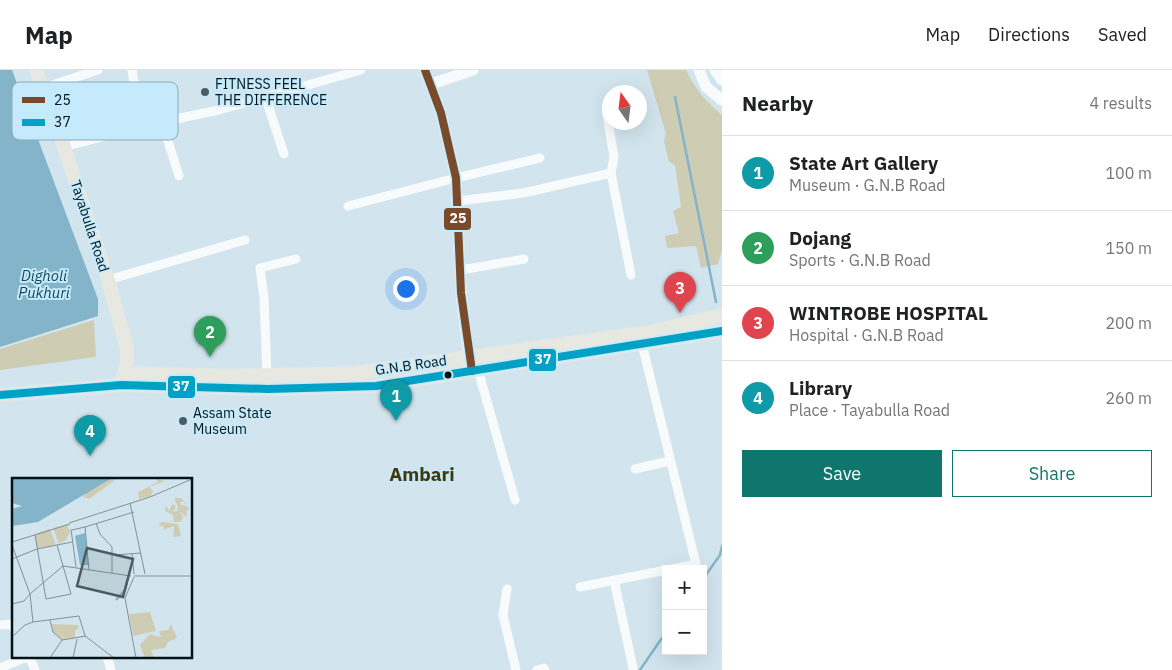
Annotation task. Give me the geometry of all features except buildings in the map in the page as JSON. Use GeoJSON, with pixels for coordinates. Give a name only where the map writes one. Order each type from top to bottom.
{"type":"FeatureCollection","features":[{"type":"Feature","properties":{"kind":"main road","name":"Tayabulla Road"},"geometry":{"type":"LineString","coordinates":[[36,70],[41,82]]}},
{"type":"Feature","properties":{"kind":"main road","name":"Tayabulla Road"},"geometry":{"type":"LineString","coordinates":[[62,140],[108,280],[127,348],[123,379]]}},
{"type":"Feature","properties":{"kind":"main road","name":"G.N.B Road"},"geometry":{"type":"LineString","coordinates":[[123,379],[354,373],[650,332],[722,315]]}},
{"type":"Feature","properties":{"kind":"main road","name":"G.N.B Road"},"geometry":{"type":"LineString","coordinates":[[123,379],[268,389],[376,386],[720,331]]}},
{"type":"Feature","properties":{"kind":"main road"},"geometry":{"type":"LineString","coordinates":[[0,395],[123,379]]}},
{"type":"Feature","properties":{"kind":"street"},"geometry":{"type":"LineString","coordinates":[[61,82],[98,70]]}},
{"type":"Feature","properties":{"kind":"street"},"geometry":{"type":"LineString","coordinates":[[178,119],[219,110],[360,70]]}},
{"type":"Feature","properties":{"kind":"street"},"geometry":{"type":"LineString","coordinates":[[425,70],[441,113],[456,178],[461,293],[469,356],[515,500]]}},
{"type":"Feature","properties":{"kind":"street"},"geometry":{"type":"LineString","coordinates":[[431,84],[472,70]]}},
{"type":"Feature","properties":{"kind":"street"},"geometry":{"type":"LineString","coordinates":[[699,70],[706,87],[722,100]]}},
{"type":"Feature","properties":{"kind":"street"},"geometry":{"type":"LineString","coordinates":[[715,70],[722,80]]}},
{"type":"Feature","properties":{"kind":"street"},"geometry":{"type":"LineString","coordinates":[[265,96],[284,154]]}},
{"type":"Feature","properties":{"kind":"street"},"geometry":{"type":"LineString","coordinates":[[609,130],[614,157],[611,173],[631,274]]}},
{"type":"Feature","properties":{"kind":"street"},"geometry":{"type":"LineString","coordinates":[[64,147],[90,140]]}},
{"type":"Feature","properties":{"kind":"street"},"geometry":{"type":"LineString","coordinates":[[167,140],[178,176]]}},
{"type":"Feature","properties":{"kind":"street"},"geometry":{"type":"LineString","coordinates":[[348,206],[540,158]]}},
{"type":"Feature","properties":{"kind":"street"},"geometry":{"type":"LineString","coordinates":[[458,201],[522,193],[611,173]]}},
{"type":"Feature","properties":{"kind":"street"},"geometry":{"type":"LineString","coordinates":[[108,280],[245,240]]}},
{"type":"Feature","properties":{"kind":"street"},"geometry":{"type":"LineString","coordinates":[[267,376],[264,298],[260,268],[296,259]]}},
{"type":"Feature","properties":{"kind":"street"},"geometry":{"type":"LineString","coordinates":[[461,270],[524,259]]}},
{"type":"Feature","properties":{"kind":"street"},"geometry":{"type":"LineString","coordinates":[[642,344],[696,564],[691,565]]}},
{"type":"Feature","properties":{"kind":"street"},"geometry":{"type":"LineString","coordinates":[[635,469],[670,461]]}},
{"type":"Feature","properties":{"kind":"street"},"geometry":{"type":"LineString","coordinates":[[580,587],[662,571]]}},
{"type":"Feature","properties":{"kind":"street"},"geometry":{"type":"LineString","coordinates":[[614,580],[633,668]]}},
{"type":"Feature","properties":{"kind":"street"},"geometry":{"type":"LineString","coordinates":[[507,590],[503,615],[516,670]]}},
{"type":"Feature","properties":{"kind":"street"},"geometry":{"type":"LineString","coordinates":[[0,625],[10,624],[12,626]]}},
{"type":"Feature","properties":{"kind":"street"},"geometry":{"type":"LineString","coordinates":[[0,668],[24,658]]}},
{"type":"Feature","properties":{"kind":"street"},"geometry":{"type":"LineString","coordinates":[[30,658],[35,670]]}},
{"type":"Feature","properties":{"kind":"street"},"geometry":{"type":"LineString","coordinates":[[537,670],[544,668],[545,670]]}},
{"type":"Feature","properties":{"kind":"green space"},"geometry":{"type":"Polygon","coordinates":[[[647,70],[686,70],[701,94],[722,115],[722,250],[718,264],[701,268],[696,246],[667,248],[665,236],[679,233],[673,211],[681,207],[675,165],[669,162],[664,141],[666,134],[647,70]]]}},
{"type":"Feature","properties":{"kind":"green space"},"geometry":{"type":"Polygon","coordinates":[[[94,320],[96,357],[0,370],[0,349],[94,320]]]}},
{"type":"Feature","properties":{"kind":"water","name":"Digholi Pukhuri"},"geometry":{"type":"Polygon","coordinates":[[[0,70],[12,70],[17,82],[12,82],[12,140],[38,140],[98,299],[98,316],[0,347],[0,70]]]}},
{"type":"Feature","properties":{"kind":"waterway"},"geometry":{"type":"LineString","coordinates":[[675,97],[716,302]]}},
{"type":"Feature","properties":{"kind":"waterway"},"geometry":{"type":"LineString","coordinates":[[707,573],[720,555],[722,546]]}},
{"type":"Feature","properties":{"kind":"waterway"},"geometry":{"type":"LineString","coordinates":[[640,670],[662,638]]}},
{"type":"Feature","properties":{"kind":"transit line","name":"25"},"geometry":{"type":"LineString","coordinates":[[425,70],[441,113],[456,178],[461,293],[472,371]]}},
{"type":"Feature","properties":{"kind":"transit line","name":"37"},"geometry":{"type":"LineString","coordinates":[[0,395],[121,385],[268,389],[376,386],[722,331]]}},
{"type":"Feature","properties":{"kind":"place","name":"FITNESS FEEL THE DIFFERENCE"},"geometry":{"type":"Point","coordinates":[205,92]}},
{"type":"Feature","properties":{"kind":"place","name":"WINTROBE HOSPITAL"},"geometry":{"type":"Point","coordinates":[680,313]}},
{"type":"Feature","properties":{"kind":"place","name":"Dojang"},"geometry":{"type":"Point","coordinates":[210,357]}},
{"type":"Feature","properties":{"kind":"place","name":"Assam State Museum"},"geometry":{"type":"Point","coordinates":[183,421]}},
{"type":"Feature","properties":{"kind":"place","name":"State Art Gallery"},"geometry":{"type":"Point","coordinates":[396,421]}},
{"type":"Feature","properties":{"kind":"place","name":"Library"},"geometry":{"type":"Point","coordinates":[90,456]}},
{"type":"Feature","properties":{"kind":"district","name":"Ambari"},"geometry":{"type":"Point","coordinates":[422,474]}}]}
